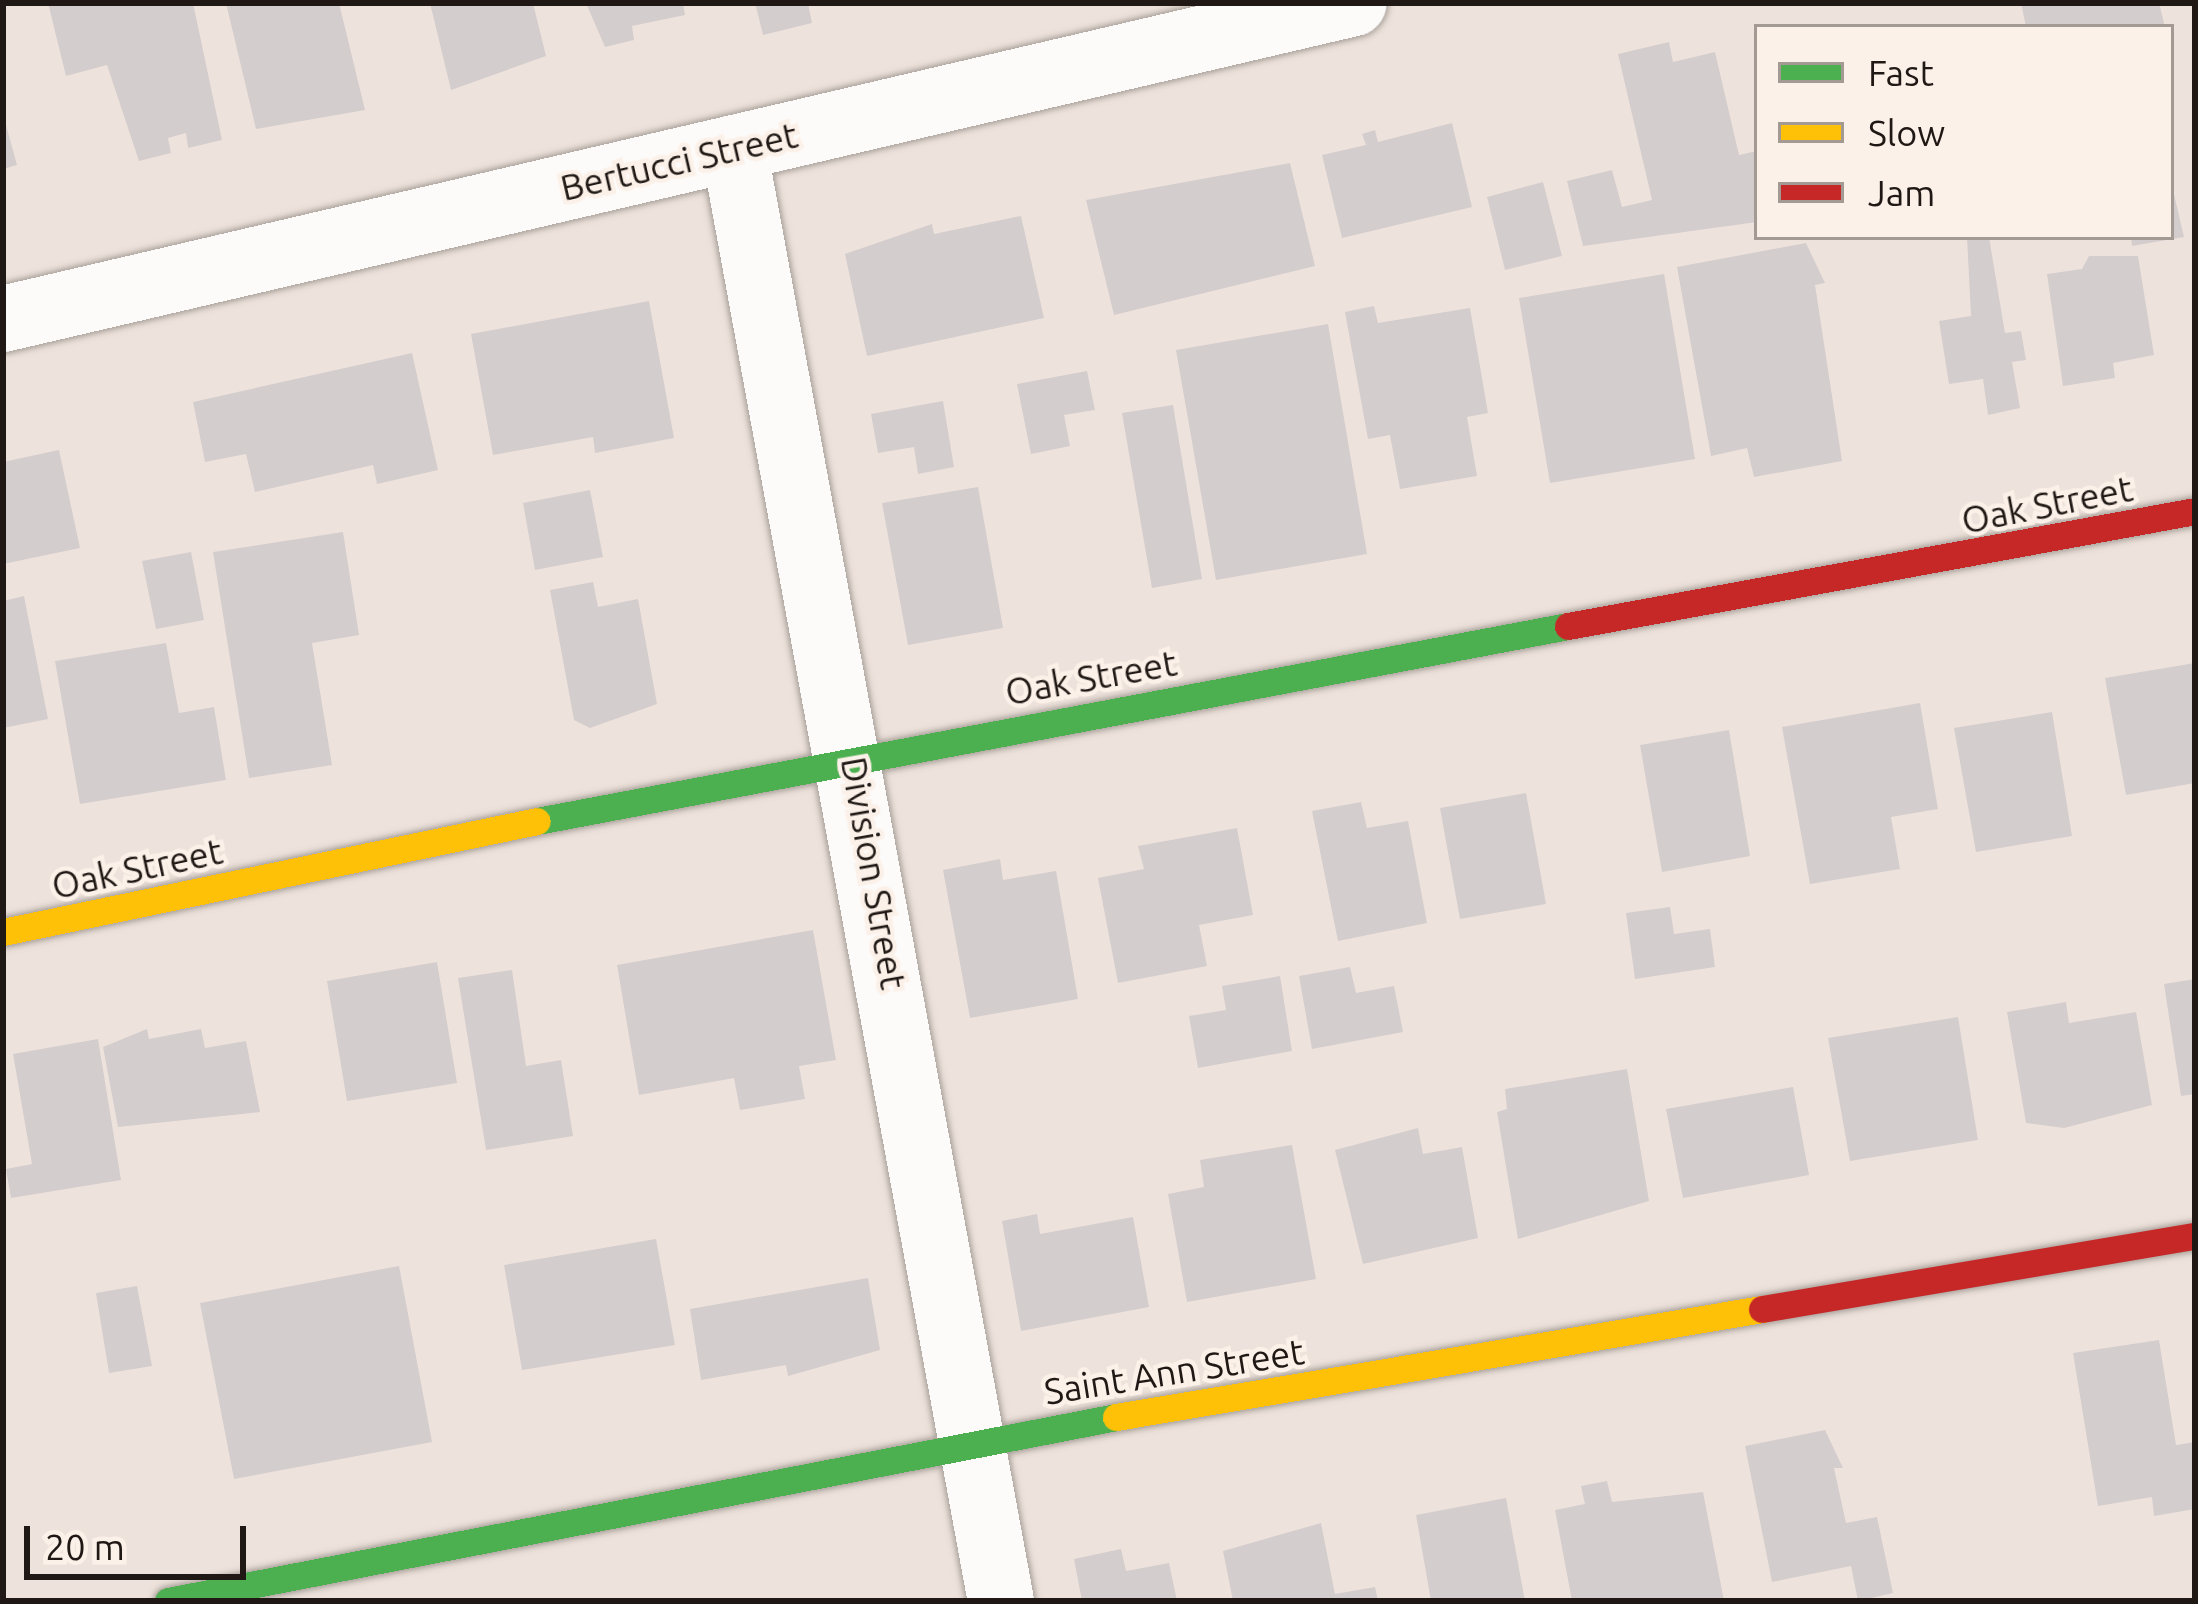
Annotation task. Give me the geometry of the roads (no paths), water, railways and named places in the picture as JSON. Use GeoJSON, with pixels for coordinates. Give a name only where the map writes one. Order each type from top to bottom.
{"type":"FeatureCollection","features":[{"type":"Feature","properties":{"kind":"street","name":"Bertucci Street"},"geometry":{"type":"LineString","coordinates":[[3,319],[1354,3]]}},
{"type":"Feature","properties":{"kind":"street","name":"Division Street"},"geometry":{"type":"LineString","coordinates":[[734,148],[853,756],[1001,1601]]}},
{"type":"Feature","properties":{"kind":"street","name":"Oak Street"},"geometry":{"type":"LineString","coordinates":[[3,932],[853,756],[2195,511]]}},
{"type":"Feature","properties":{"kind":"street","name":"Saint Ann Street"},"geometry":{"type":"LineString","coordinates":[[168,1601],[976,1441],[2195,1235]]}}]}
